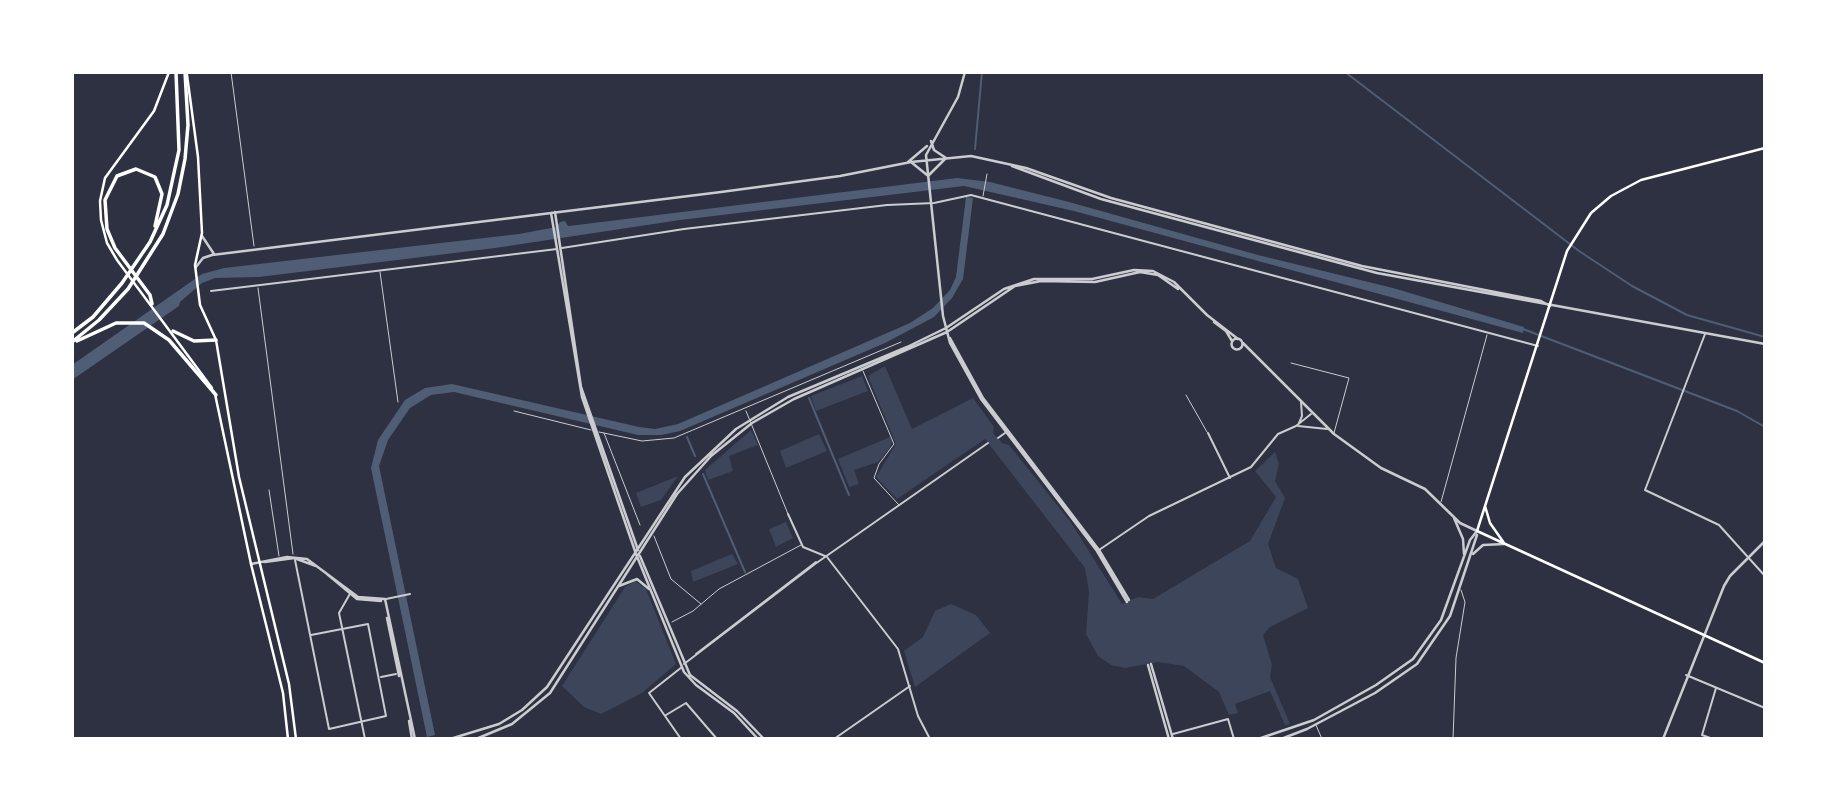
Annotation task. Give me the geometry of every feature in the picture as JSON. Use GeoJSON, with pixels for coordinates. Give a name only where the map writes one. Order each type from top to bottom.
{"type":"FeatureCollection","features":[{"type":"Feature","properties":{"kind":"main road"},"geometry":{"type":"LineString","coordinates":[[169,72],[154,111],[111,166],[100,201],[107,243],[173,331],[216,395],[251,564],[284,693],[288,739]]}},
{"type":"Feature","properties":{"kind":"main road"},"geometry":{"type":"LineString","coordinates":[[72,333],[93,317],[122,283],[150,242],[167,205],[178,159],[180,116],[176,72]]}},
{"type":"Feature","properties":{"kind":"main road"},"geometry":{"type":"LineString","coordinates":[[186,72],[197,145],[202,235],[195,269],[198,293],[216,340],[239,477],[289,684],[296,739]]}},
{"type":"Feature","properties":{"kind":"main road"},"geometry":{"type":"LineString","coordinates":[[72,343],[99,320],[128,289],[163,234],[181,183],[188,125],[186,72]]}},
{"type":"Feature","properties":{"kind":"main road"},"geometry":{"type":"LineString","coordinates":[[1765,148],[1633,184],[1600,204],[1574,237],[1567,251],[1539,345],[1477,531],[1765,663]]}},
{"type":"Feature","properties":{"kind":"main road"},"geometry":{"type":"LineString","coordinates":[[150,242],[161,207],[162,188],[151,174],[129,169],[117,176],[107,190],[107,229],[115,248],[150,295],[152,304]]}},
{"type":"Feature","properties":{"kind":"main road"},"geometry":{"type":"LineString","coordinates":[[72,343],[116,323],[144,323],[159,331],[216,395]]}},
{"type":"Feature","properties":{"kind":"main road"},"geometry":{"type":"LineString","coordinates":[[173,331],[194,341],[216,340]]}},
{"type":"Feature","properties":{"kind":"main road"},"geometry":{"type":"LineString","coordinates":[[1485,506],[1490,523],[1505,544]]}},
{"type":"Feature","properties":{"kind":"street"},"geometry":{"type":"LineString","coordinates":[[909,162],[930,143],[958,97],[965,72]]}},
{"type":"Feature","properties":{"kind":"street"},"geometry":{"type":"LineString","coordinates":[[930,143],[934,150],[946,158]]}},
{"type":"Feature","properties":{"kind":"street"},"geometry":{"type":"LineString","coordinates":[[930,143],[926,160],[946,330],[963,369],[1006,433],[1098,550]]}},
{"type":"Feature","properties":{"kind":"street"},"geometry":{"type":"LineString","coordinates":[[195,269],[203,258],[217,255],[841,176],[909,162],[961,156],[1009,165],[1111,198],[1362,265],[1541,301],[1550,306],[1765,344]]}},
{"type":"Feature","properties":{"kind":"street"},"geometry":{"type":"LineString","coordinates":[[928,171],[946,158]]}},
{"type":"Feature","properties":{"kind":"street"},"geometry":{"type":"LineString","coordinates":[[909,162],[928,171]]}},
{"type":"Feature","properties":{"kind":"street"},"geometry":{"type":"LineString","coordinates":[[211,291],[557,248],[714,225],[873,206],[934,203],[964,195],[1539,345]]}},
{"type":"Feature","properties":{"kind":"street"},"geometry":{"type":"LineString","coordinates":[[553,214],[577,363],[588,412],[652,594],[683,666],[696,685],[734,713],[758,739]]}},
{"type":"Feature","properties":{"kind":"street"},"geometry":{"type":"LineString","coordinates":[[202,235],[206,246],[217,255]]}},
{"type":"Feature","properties":{"kind":"street"},"geometry":{"type":"LineString","coordinates":[[946,330],[1015,284],[1041,278],[1091,279],[1141,270],[1169,279],[1208,316],[1243,343],[1249,352],[1334,434],[1381,468],[1420,486],[1441,502],[1452,515],[1462,536],[1464,557]]}},
{"type":"Feature","properties":{"kind":"street"},"geometry":{"type":"LineString","coordinates":[[475,739],[512,724],[542,701],[569,666],[620,586],[669,498],[691,470],[751,421],[795,393],[861,368],[946,330],[1015,286],[1041,281],[1095,282],[1140,272],[1158,275],[1171,282],[1206,317],[1224,328],[1232,341],[1232,347],[1249,352]]}},
{"type":"Feature","properties":{"kind":"street"},"geometry":{"type":"LineString","coordinates":[[946,330],[989,405],[1098,550],[1128,601]]}},
{"type":"Feature","properties":{"kind":"street"},"geometry":{"type":"LineString","coordinates":[[1705,334],[1645,490],[1708,517],[1726,532],[1765,576]]}},
{"type":"Feature","properties":{"kind":"street"},"geometry":{"type":"LineString","coordinates":[[1232,341],[1238,339]]}},
{"type":"Feature","properties":{"kind":"street"},"geometry":{"type":"LineString","coordinates":[[1239,350],[1243,343]]}},
{"type":"Feature","properties":{"kind":"street"},"geometry":{"type":"LineString","coordinates":[[1296,426],[1302,416],[1301,402]]}},
{"type":"Feature","properties":{"kind":"street"},"geometry":{"type":"LineString","coordinates":[[1098,550],[1149,516],[1256,463],[1278,434],[1296,426],[1312,414]]}},
{"type":"Feature","properties":{"kind":"street"},"geometry":{"type":"LineString","coordinates":[[450,739],[499,724],[522,710],[547,687],[695,473],[751,421]]}},
{"type":"Feature","properties":{"kind":"street"},"geometry":{"type":"LineString","coordinates":[[1296,426],[1328,429]]}},
{"type":"Feature","properties":{"kind":"street"},"geometry":{"type":"LineString","coordinates":[[998,438],[1006,433]]}},
{"type":"Feature","properties":{"kind":"street"},"geometry":{"type":"LineString","coordinates":[[1208,433],[1230,478]]}},
{"type":"Feature","properties":{"kind":"street"},"geometry":{"type":"LineString","coordinates":[[681,739],[649,691],[722,632],[988,443]]}},
{"type":"Feature","properties":{"kind":"street"},"geometry":{"type":"LineString","coordinates":[[788,514],[801,545],[827,556],[895,643],[918,716],[930,739]]}},
{"type":"Feature","properties":{"kind":"street"},"geometry":{"type":"LineString","coordinates":[[1452,515],[1477,531]]}},
{"type":"Feature","properties":{"kind":"street"},"geometry":{"type":"LineString","coordinates":[[1258,739],[1314,720],[1376,685],[1413,659],[1441,620],[1464,557],[1477,531]]}},
{"type":"Feature","properties":{"kind":"street"},"geometry":{"type":"LineString","coordinates":[[1281,739],[1316,725],[1414,668],[1446,625],[1477,531]]}},
{"type":"Feature","properties":{"kind":"street"},"geometry":{"type":"LineString","coordinates":[[1663,739],[1702,635],[1730,576],[1765,541]]}},
{"type":"Feature","properties":{"kind":"street"},"geometry":{"type":"LineString","coordinates":[[1469,560],[1483,545],[1505,544]]}},
{"type":"Feature","properties":{"kind":"street"},"geometry":{"type":"LineString","coordinates":[[638,554],[669,623],[683,666],[698,683],[737,711],[764,739]]}},
{"type":"Feature","properties":{"kind":"street"},"geometry":{"type":"LineString","coordinates":[[251,564],[294,557]]}},
{"type":"Feature","properties":{"kind":"street"},"geometry":{"type":"LineString","coordinates":[[294,557],[329,729],[387,714],[368,625],[311,635]]}},
{"type":"Feature","properties":{"kind":"street"},"geometry":{"type":"LineString","coordinates":[[258,563],[294,557],[312,562],[350,593],[368,602],[410,594]]}},
{"type":"Feature","properties":{"kind":"street"},"geometry":{"type":"LineString","coordinates":[[620,586],[637,579],[652,594]]}},
{"type":"Feature","properties":{"kind":"street"},"geometry":{"type":"LineString","coordinates":[[350,593],[340,610],[365,739]]}},
{"type":"Feature","properties":{"kind":"street"},"geometry":{"type":"LineString","coordinates":[[386,600],[413,739]]}},
{"type":"Feature","properties":{"kind":"street"},"geometry":{"type":"LineString","coordinates":[[1149,664],[1170,738],[1228,719],[1234,739]]}},
{"type":"Feature","properties":{"kind":"street"},"geometry":{"type":"LineString","coordinates":[[380,677],[400,674]]}},
{"type":"Feature","properties":{"kind":"street"},"geometry":{"type":"LineString","coordinates":[[1686,675],[1765,708]]}},
{"type":"Feature","properties":{"kind":"street"},"geometry":{"type":"LineString","coordinates":[[834,739],[910,686]]}},
{"type":"Feature","properties":{"kind":"street"},"geometry":{"type":"LineString","coordinates":[[1713,739],[1702,735],[1716,688]]}},
{"type":"Feature","properties":{"kind":"street"},"geometry":{"type":"LineString","coordinates":[[664,716],[686,703],[717,739]]}},
{"type":"Feature","properties":{"kind":"lane"},"geometry":{"type":"LineString","coordinates":[[232,72],[256,252]]}},
{"type":"Feature","properties":{"kind":"lane"},"geometry":{"type":"LineString","coordinates":[[983,198],[987,176]]}},
{"type":"Feature","properties":{"kind":"lane"},"geometry":{"type":"LineString","coordinates":[[380,270],[398,402]]}},
{"type":"Feature","properties":{"kind":"lane"},"geometry":{"type":"LineString","coordinates":[[258,286],[294,557]]}},
{"type":"Feature","properties":{"kind":"lane"},"geometry":{"type":"LineString","coordinates":[[1441,502],[1488,332]]}},
{"type":"Feature","properties":{"kind":"lane"},"geometry":{"type":"LineString","coordinates":[[514,411],[642,441],[668,440],[901,342]]}},
{"type":"Feature","properties":{"kind":"lane"},"geometry":{"type":"LineString","coordinates":[[858,360],[894,441],[874,478],[899,505]]}},
{"type":"Feature","properties":{"kind":"lane"},"geometry":{"type":"LineString","coordinates":[[1291,363],[1349,378],[1334,434]]}},
{"type":"Feature","properties":{"kind":"lane"},"geometry":{"type":"LineString","coordinates":[[1186,395],[1208,433]]}},
{"type":"Feature","properties":{"kind":"lane"},"geometry":{"type":"LineString","coordinates":[[745,409],[788,514]]}},
{"type":"Feature","properties":{"kind":"lane"},"geometry":{"type":"LineString","coordinates":[[604,433],[640,525]]}},
{"type":"Feature","properties":{"kind":"lane"},"geometry":{"type":"LineString","coordinates":[[269,490],[279,558]]}},
{"type":"Feature","properties":{"kind":"lane"},"geometry":{"type":"LineString","coordinates":[[652,534],[659,541],[674,582],[702,604]]}},
{"type":"Feature","properties":{"kind":"lane"},"geometry":{"type":"LineString","coordinates":[[669,623],[702,604],[719,589],[801,545]]}},
{"type":"Feature","properties":{"kind":"lane"},"geometry":{"type":"LineString","coordinates":[[1453,739],[1456,665],[1465,602],[1460,588]]}},
{"type":"Feature","properties":{"kind":"lane"},"geometry":{"type":"LineString","coordinates":[[1316,725],[1322,739]]}},
{"type":"Feature","properties":{"kind":"shaded area"},"geometry":{"type":"Polygon","coordinates":[[[957,178],[990,182],[1258,255],[1393,288],[1524,327],[1523,333],[1074,211],[964,186],[680,220],[495,248],[259,277],[215,278],[202,283],[180,302],[179,306],[72,380],[72,365],[202,274],[224,268],[519,234],[556,227],[565,221],[568,226],[957,178]]]}},
{"type":"Feature","properties":{"kind":"shaded area"},"geometry":{"type":"Polygon","coordinates":[[[966,197],[973,198],[963,279],[952,298],[934,317],[885,343],[680,431],[661,435],[638,435],[454,392],[431,395],[410,408],[388,440],[379,466],[435,735],[427,737],[371,468],[378,440],[405,400],[425,388],[452,384],[639,427],[655,429],[678,424],[910,323],[933,308],[950,290],[956,277],[966,197]]]}},
{"type":"Feature","properties":{"kind":"shaded area"},"geometry":{"type":"Polygon","coordinates":[[[885,366],[912,429],[973,398],[994,427],[993,433],[1002,443],[1009,445],[1070,521],[1122,604],[1138,597],[1153,599],[1250,541],[1276,497],[1255,471],[1275,452],[1279,464],[1275,481],[1285,498],[1268,544],[1276,568],[1298,579],[1308,608],[1270,627],[1263,635],[1272,665],[1270,677],[1290,724],[1285,725],[1270,691],[1235,704],[1238,713],[1229,715],[1219,692],[1184,666],[1158,662],[1125,668],[1111,665],[1098,656],[1086,634],[1089,591],[1085,568],[985,439],[897,499],[876,477],[896,444],[868,376],[885,366]]]}},
{"type":"Feature","properties":{"kind":"shaded area"},"geometry":{"type":"Polygon","coordinates":[[[862,376],[868,391],[816,411],[811,396],[862,376]]]}},
{"type":"Feature","properties":{"kind":"shaded area"},"geometry":{"type":"Polygon","coordinates":[[[751,430],[758,445],[729,456],[733,471],[708,480],[705,470],[751,430]]]}},
{"type":"Feature","properties":{"kind":"shaded area"},"geometry":{"type":"Polygon","coordinates":[[[819,434],[827,451],[786,468],[780,451],[819,434]]]}},
{"type":"Feature","properties":{"kind":"shaded area"},"geometry":{"type":"Polygon","coordinates":[[[890,437],[890,448],[878,462],[854,470],[859,484],[849,487],[838,459],[890,437]]]}},
{"type":"Feature","properties":{"kind":"shaded area"},"geometry":{"type":"Polygon","coordinates":[[[678,476],[661,500],[641,507],[636,493],[678,476]]]}},
{"type":"Feature","properties":{"kind":"shaded area"},"geometry":{"type":"Polygon","coordinates":[[[786,522],[793,538],[776,547],[769,529],[786,522]]]}},
{"type":"Feature","properties":{"kind":"shaded area"},"geometry":{"type":"Polygon","coordinates":[[[732,554],[738,564],[693,582],[691,571],[732,554]]]}},
{"type":"Feature","properties":{"kind":"shaded area"},"geometry":{"type":"Polygon","coordinates":[[[635,581],[646,589],[676,664],[642,693],[601,714],[584,707],[562,686],[625,587],[635,581]]]}},
{"type":"Feature","properties":{"kind":"shaded area"},"geometry":{"type":"Polygon","coordinates":[[[951,604],[976,615],[990,633],[915,687],[904,651],[923,637],[935,611],[951,604]]]}},
{"type":"Feature","properties":{"kind":"waterway"},"geometry":{"type":"LineString","coordinates":[[975,149],[982,72]]}},
{"type":"Feature","properties":{"kind":"waterway"},"geometry":{"type":"LineString","coordinates":[[1345,72],[1579,251],[1632,286],[1687,315],[1765,337]]}},
{"type":"Feature","properties":{"kind":"waterway"},"geometry":{"type":"LineString","coordinates":[[1523,329],[1737,411],[1765,427]]}},
{"type":"Feature","properties":{"kind":"waterway"},"geometry":{"type":"LineString","coordinates":[[809,398],[849,495]]}},
{"type":"Feature","properties":{"kind":"waterway"},"geometry":{"type":"LineString","coordinates":[[687,437],[695,456]]}},
{"type":"Feature","properties":{"kind":"waterway"},"geometry":{"type":"LineString","coordinates":[[703,474],[745,572]]}}]}
